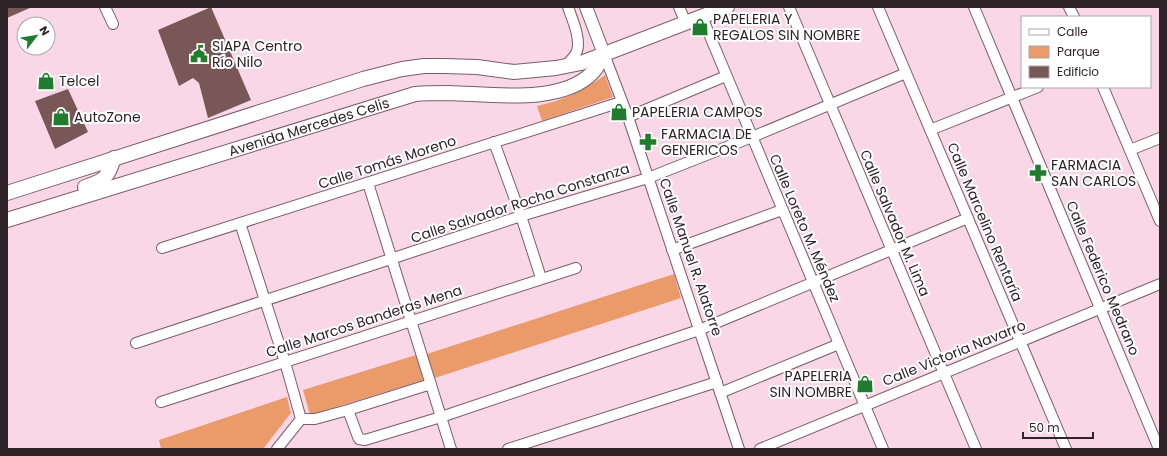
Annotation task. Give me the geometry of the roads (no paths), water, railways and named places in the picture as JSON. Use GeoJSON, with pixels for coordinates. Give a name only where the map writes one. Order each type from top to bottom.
{"type":"FeatureCollection","features":[{"type":"Feature","properties":{"kind":"main road","name":"Avenida Mercedes Celis"},"geometry":{"type":"LineString","coordinates":[[7,193],[363,79],[402,69],[444,66],[514,72],[581,63],[727,7]]}},
{"type":"Feature","properties":{"kind":"main road","name":"Avenida Mercedes Celis"},"geometry":{"type":"LineString","coordinates":[[7,220],[415,94],[450,93],[521,96],[558,91],[576,84],[592,73],[604,54]]}},
{"type":"Feature","properties":{"kind":"main road"},"geometry":{"type":"LineString","coordinates":[[23,214],[37,204],[106,178],[114,158]]}},
{"type":"Feature","properties":{"kind":"street"},"geometry":{"type":"LineString","coordinates":[[105,7],[113,24]]}},
{"type":"Feature","properties":{"kind":"street"},"geometry":{"type":"LineString","coordinates":[[565,66],[577,51],[578,42],[568,7]]}},
{"type":"Feature","properties":{"kind":"street","name":"Calle Manuel R. Alatorre"},"geometry":{"type":"LineString","coordinates":[[586,7],[628,117],[740,449]]}},
{"type":"Feature","properties":{"kind":"street"},"geometry":{"type":"LineString","coordinates":[[679,7],[686,23]]}},
{"type":"Feature","properties":{"kind":"street","name":"Calle Salvador M. Lima"},"geometry":{"type":"LineString","coordinates":[[789,7],[976,449]]}},
{"type":"Feature","properties":{"kind":"street","name":"Calle Marcelino Rentaría"},"geometry":{"type":"LineString","coordinates":[[878,7],[1066,449]]}},
{"type":"Feature","properties":{"kind":"street","name":"Calle Federico Medrano"},"geometry":{"type":"LineString","coordinates":[[974,7],[1159,449]]}},
{"type":"Feature","properties":{"kind":"street"},"geometry":{"type":"LineString","coordinates":[[1069,7],[1074,16]]}},
{"type":"Feature","properties":{"kind":"street","name":"Calle Loreto M. Méndez"},"geometry":{"type":"LineString","coordinates":[[702,17],[883,449]]}},
{"type":"Feature","properties":{"kind":"street","name":"Calle Salvador Rocha Constanza"},"geometry":{"type":"LineString","coordinates":[[136,343],[522,216],[648,178],[752,137],[906,73]]}},
{"type":"Feature","properties":{"kind":"street"},"geometry":{"type":"LineString","coordinates":[[628,117],[726,76]]}},
{"type":"Feature","properties":{"kind":"street"},"geometry":{"type":"LineString","coordinates":[[930,130],[1035,88]]}},
{"type":"Feature","properties":{"kind":"street"},"geometry":{"type":"LineString","coordinates":[[1103,88],[1160,221]]}},
{"type":"Feature","properties":{"kind":"street","name":"Calle Tomás Moreno"},"geometry":{"type":"LineString","coordinates":[[162,248],[621,102]]}},
{"type":"Feature","properties":{"kind":"street"},"geometry":{"type":"LineString","coordinates":[[1130,150],[1160,138]]}},
{"type":"Feature","properties":{"kind":"street"},"geometry":{"type":"LineString","coordinates":[[494,142],[522,216],[541,278]]}},
{"type":"Feature","properties":{"kind":"street"},"geometry":{"type":"LineString","coordinates":[[368,182],[451,449]]}},
{"type":"Feature","properties":{"kind":"street"},"geometry":{"type":"LineString","coordinates":[[672,250],[782,210]]}},
{"type":"Feature","properties":{"kind":"street"},"geometry":{"type":"LineString","coordinates":[[348,410],[358,437],[363,440],[441,416],[700,330],[968,218]]}},
{"type":"Feature","properties":{"kind":"street"},"geometry":{"type":"LineString","coordinates":[[240,223],[285,362],[301,419]]}},
{"type":"Feature","properties":{"kind":"street","name":"Calle Marcos Banderas Mena"},"geometry":{"type":"LineString","coordinates":[[162,402],[541,278],[576,268]]}},
{"type":"Feature","properties":{"kind":"street","name":"Calle Victoria Navarro"},"geometry":{"type":"LineString","coordinates":[[760,449],[1160,284]]}},
{"type":"Feature","properties":{"kind":"street"},"geometry":{"type":"LineString","coordinates":[[720,393],[839,344]]}},
{"type":"Feature","properties":{"kind":"street"},"geometry":{"type":"LineString","coordinates":[[508,449],[717,382]]}},
{"type":"Feature","properties":{"kind":"street"},"geometry":{"type":"LineString","coordinates":[[301,419],[315,419],[431,384]]}},
{"type":"Feature","properties":{"kind":"street"},"geometry":{"type":"LineString","coordinates":[[277,449],[301,419]]}},
{"type":"Feature","properties":{"kind":"place","name":"PAPELERIA Y REGALOS SIN NOMBRE"},"geometry":{"type":"Point","coordinates":[700,27]}},
{"type":"Feature","properties":{"kind":"place","name":"SIAPA Centro Río Nilo"},"geometry":{"type":"Point","coordinates":[199,54]}},
{"type":"Feature","properties":{"kind":"place","name":"Telcel"},"geometry":{"type":"Point","coordinates":[46,81]}},
{"type":"Feature","properties":{"kind":"place","name":"PAPELERIA CAMPOS"},"geometry":{"type":"Point","coordinates":[619,112]}},
{"type":"Feature","properties":{"kind":"place","name":"AutoZone"},"geometry":{"type":"Point","coordinates":[61,117]}},
{"type":"Feature","properties":{"kind":"place","name":"FARMACIA DE GENERICOS"},"geometry":{"type":"Point","coordinates":[648,142]}},
{"type":"Feature","properties":{"kind":"place","name":"FARMACIA SAN CARLOS"},"geometry":{"type":"Point","coordinates":[1038,173]}},
{"type":"Feature","properties":{"kind":"place","name":"PAPELERIA SIN NOMBRE"},"geometry":{"type":"Point","coordinates":[865,384]}}]}
